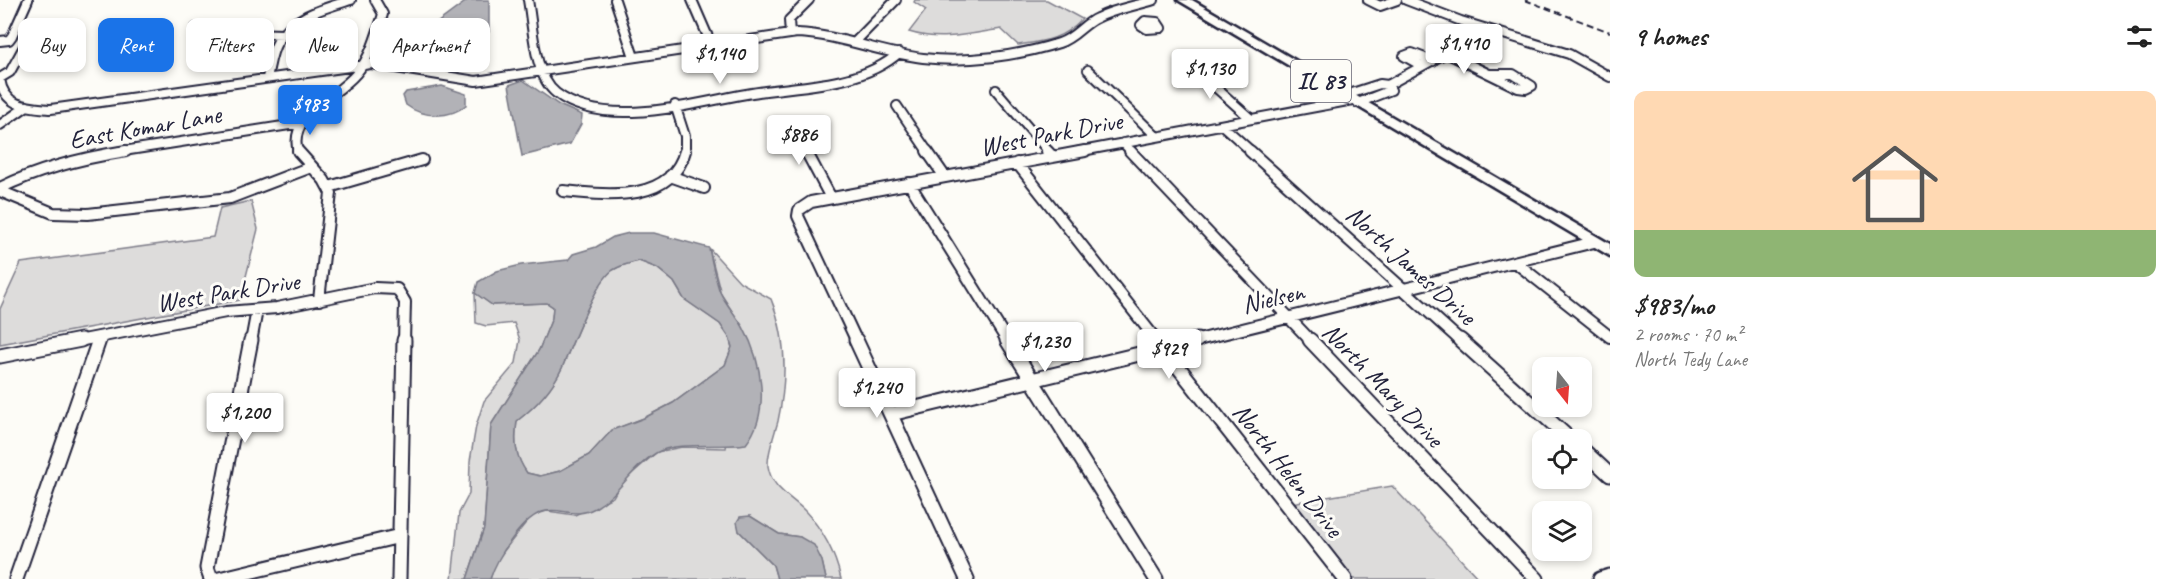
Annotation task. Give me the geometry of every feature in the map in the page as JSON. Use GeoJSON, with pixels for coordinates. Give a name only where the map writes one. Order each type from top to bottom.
{"type":"FeatureCollection","features":[{"type":"Feature","properties":{"kind":"main road","name":"IL 83"},"geometry":{"type":"LineString","coordinates":[[1184,0],[1610,251]]}},
{"type":"Feature","properties":{"kind":"street"},"geometry":{"type":"LineString","coordinates":[[0,41],[9,40],[15,33],[18,18],[28,0]]}},
{"type":"Feature","properties":{"kind":"street"},"geometry":{"type":"LineString","coordinates":[[267,78],[276,44],[284,34],[314,13],[351,0]]}},
{"type":"Feature","properties":{"kind":"street"},"geometry":{"type":"LineString","coordinates":[[319,300],[331,202],[329,187],[295,145],[296,135],[302,123],[351,79],[361,65],[383,14],[375,0]]}},
{"type":"Feature","properties":{"kind":"street"},"geometry":{"type":"LineString","coordinates":[[531,0],[542,78],[553,92],[583,106],[621,111],[675,105],[849,77],[883,65],[899,53]]}},
{"type":"Feature","properties":{"kind":"street"},"geometry":{"type":"LineString","coordinates":[[615,0],[634,57]]}},
{"type":"Feature","properties":{"kind":"street"},"geometry":{"type":"LineString","coordinates":[[692,0],[712,45]]}},
{"type":"Feature","properties":{"kind":"street"},"geometry":{"type":"LineString","coordinates":[[790,34],[789,20],[808,0]]}},
{"type":"Feature","properties":{"kind":"street"},"geometry":{"type":"LineString","coordinates":[[855,42],[896,0]]}},
{"type":"Feature","properties":{"kind":"street"},"geometry":{"type":"LineString","coordinates":[[18,58],[10,72],[0,78],[2,95],[15,104],[66,108],[361,65],[393,64],[456,81],[476,81],[790,34],[818,34],[922,58],[957,59],[1052,44],[1073,37],[1096,18],[1154,0]]}},
{"type":"Feature","properties":{"kind":"street"},"geometry":{"type":"LineString","coordinates":[[1368,0],[1380,6],[1397,0]]}},
{"type":"Feature","properties":{"kind":"street"},"geometry":{"type":"LineString","coordinates":[[1406,0],[1470,24],[1569,54],[1610,77]]}},
{"type":"Feature","properties":{"kind":"street"},"geometry":{"type":"LineString","coordinates":[[1125,8],[1145,21]]}},
{"type":"Feature","properties":{"kind":"street"},"geometry":{"type":"LineString","coordinates":[[1352,99],[1380,84],[1389,85],[1446,53],[1459,44],[1470,24]]}},
{"type":"Feature","properties":{"kind":"street"},"geometry":{"type":"LineString","coordinates":[[274,34],[284,34]]}},
{"type":"Feature","properties":{"kind":"street"},"geometry":{"type":"LineString","coordinates":[[1422,66],[1404,56],[1413,53],[1433,61]]}},
{"type":"Feature","properties":{"kind":"street"},"geometry":{"type":"LineString","coordinates":[[1446,53],[1491,74]]}},
{"type":"Feature","properties":{"kind":"street"},"geometry":{"type":"LineString","coordinates":[[1186,61],[1251,119]]}},
{"type":"Feature","properties":{"kind":"street"},"geometry":{"type":"LineString","coordinates":[[1088,70],[1156,136]]}},
{"type":"Feature","properties":{"kind":"street"},"geometry":{"type":"LineString","coordinates":[[1352,99],[1391,90],[1389,85]]}},
{"type":"Feature","properties":{"kind":"street"},"geometry":{"type":"LineString","coordinates":[[996,90],[1052,156]]}},
{"type":"Feature","properties":{"kind":"street","name":"West Park Drive"},"geometry":{"type":"LineString","coordinates":[[891,414],[798,216],[799,210],[810,202],[1352,99]]}},
{"type":"Feature","properties":{"kind":"street"},"geometry":{"type":"LineString","coordinates":[[563,192],[631,193],[655,186],[670,176],[682,161],[687,143],[675,105]]}},
{"type":"Feature","properties":{"kind":"street"},"geometry":{"type":"LineString","coordinates":[[0,126],[27,106]]}},
{"type":"Feature","properties":{"kind":"street"},"geometry":{"type":"LineString","coordinates":[[897,106],[945,177]]}},
{"type":"Feature","properties":{"kind":"street"},"geometry":{"type":"LineString","coordinates":[[791,121],[831,198]]}},
{"type":"Feature","properties":{"kind":"street","name":"East Komar Lane"},"geometry":{"type":"LineString","coordinates":[[0,189],[33,172],[85,157],[302,123]]}},
{"type":"Feature","properties":{"kind":"street","name":"North James Drive"},"geometry":{"type":"LineString","coordinates":[[1222,125],[1559,429]]}},
{"type":"Feature","properties":{"kind":"street","name":"North Mary Drive"},"geometry":{"type":"LineString","coordinates":[[1123,143],[1537,579]]}},
{"type":"Feature","properties":{"kind":"street"},"geometry":{"type":"LineString","coordinates":[[329,187],[422,160]]}},
{"type":"Feature","properties":{"kind":"street","name":"North Helen Drive"},"geometry":{"type":"LineString","coordinates":[[1017,163],[1345,579]]}},
{"type":"Feature","properties":{"kind":"street"},"geometry":{"type":"LineString","coordinates":[[0,189],[28,205],[53,213],[88,214],[230,198],[311,166]]}},
{"type":"Feature","properties":{"kind":"street"},"geometry":{"type":"LineString","coordinates":[[670,176],[704,188]]}},
{"type":"Feature","properties":{"kind":"street"},"geometry":{"type":"LineString","coordinates":[[909,183],[1156,579]]}},
{"type":"Feature","properties":{"kind":"street","name":"Nielsen"},"geometry":{"type":"LineString","coordinates":[[891,414],[1594,242]]}},
{"type":"Feature","properties":{"kind":"street"},"geometry":{"type":"LineString","coordinates":[[1515,262],[1610,337]]}},
{"type":"Feature","properties":{"kind":"street","name":"West Park Drive"},"geometry":{"type":"LineString","coordinates":[[0,356],[226,312],[257,310],[375,288],[397,290],[405,302],[400,536]]}},
{"type":"Feature","properties":{"kind":"street"},"geometry":{"type":"LineString","coordinates":[[211,579],[207,568],[257,310]]}},
{"type":"Feature","properties":{"kind":"street"},"geometry":{"type":"LineString","coordinates":[[16,579],[100,337]]}},
{"type":"Feature","properties":{"kind":"street"},"geometry":{"type":"LineString","coordinates":[[891,414],[967,579]]}},
{"type":"Feature","properties":{"kind":"street"},"geometry":{"type":"LineString","coordinates":[[1592,458],[1610,475]]}},
{"type":"Feature","properties":{"kind":"street"},"geometry":{"type":"LineString","coordinates":[[219,579],[400,536],[399,579]]}},
{"type":"Feature","properties":{"kind":"street"},"geometry":{"type":"LineString","coordinates":[[1600,579],[1610,576]]}},
{"type":"Feature","properties":{"kind":"shaded area"},"geometry":{"type":"Polygon","coordinates":[[[468,0],[489,0],[489,18],[444,18],[468,0]]]}},
{"type":"Feature","properties":{"kind":"shaded area"},"geometry":{"type":"Polygon","coordinates":[[[915,0],[1047,0],[1082,19],[1067,31],[1053,38],[1018,45],[1001,29],[944,37],[921,35],[909,32],[926,10],[914,2],[915,0]]]}},
{"type":"Feature","properties":{"kind":"shaded area"},"geometry":{"type":"Polygon","coordinates":[[[523,80],[559,105],[582,115],[581,124],[570,144],[522,156],[509,85],[523,80]]]}},
{"type":"Feature","properties":{"kind":"shaded area"},"geometry":{"type":"Polygon","coordinates":[[[442,86],[466,94],[466,105],[452,113],[436,115],[420,112],[406,105],[403,96],[406,92],[442,86]]]}},
{"type":"Feature","properties":{"kind":"shaded area"},"geometry":{"type":"Polygon","coordinates":[[[251,201],[258,229],[240,300],[0,344],[0,309],[21,263],[213,237],[220,208],[251,201]]]}},
{"type":"Feature","properties":{"kind":"shaded area"},"geometry":{"type":"Polygon","coordinates":[[[629,233],[654,233],[709,248],[720,292],[750,340],[759,371],[761,402],[754,431],[746,444],[664,449],[639,466],[603,503],[588,511],[575,513],[552,510],[537,514],[512,539],[498,560],[490,579],[467,579],[484,528],[491,425],[539,350],[552,318],[553,307],[547,303],[492,305],[475,293],[478,282],[497,271],[521,265],[568,260],[573,254],[596,247],[613,237],[629,233]],[[639,261],[626,264],[613,270],[599,287],[558,376],[542,397],[517,421],[516,448],[527,473],[540,476],[560,471],[589,455],[612,430],[644,418],[673,403],[725,365],[732,347],[729,337],[720,324],[684,299],[674,282],[657,268],[639,261]]]}},
{"type":"Feature","properties":{"kind":"shaded area"},"geometry":{"type":"Polygon","coordinates":[[[709,248],[740,282],[771,299],[783,344],[784,375],[781,406],[769,455],[770,474],[782,492],[805,511],[823,534],[832,551],[841,579],[826,579],[822,561],[800,537],[779,534],[750,516],[739,531],[773,565],[777,579],[490,579],[496,561],[531,516],[547,511],[575,515],[613,497],[621,483],[657,452],[682,447],[726,448],[743,328],[721,294],[709,248]]]}},
{"type":"Feature","properties":{"kind":"shaded area"},"geometry":{"type":"Polygon","coordinates":[[[639,261],[657,268],[674,282],[684,299],[720,324],[729,337],[732,348],[725,365],[673,403],[613,430],[589,455],[560,471],[540,476],[527,473],[516,448],[517,421],[542,397],[558,376],[591,301],[606,277],[616,268],[639,261]]]}},
{"type":"Feature","properties":{"kind":"shaded area"},"geometry":{"type":"Polygon","coordinates":[[[475,293],[492,305],[547,303],[553,307],[552,318],[539,350],[491,425],[484,528],[467,579],[452,579],[459,513],[469,494],[470,461],[476,426],[484,401],[516,363],[520,340],[514,323],[486,326],[476,323],[475,293]]]}},
{"type":"Feature","properties":{"kind":"shaded area"},"geometry":{"type":"Polygon","coordinates":[[[1392,486],[1479,579],[1349,579],[1291,503],[1392,486]]]}},
{"type":"Feature","properties":{"kind":"shaded area"},"geometry":{"type":"Polygon","coordinates":[[[750,516],[779,534],[800,537],[814,545],[822,561],[826,579],[777,579],[773,565],[739,531],[737,522],[740,517],[750,516]]]}},
{"type":"Feature","properties":{"kind":"railway"},"geometry":{"type":"LineString","coordinates":[[1525,0],[1610,32]]}}]}
